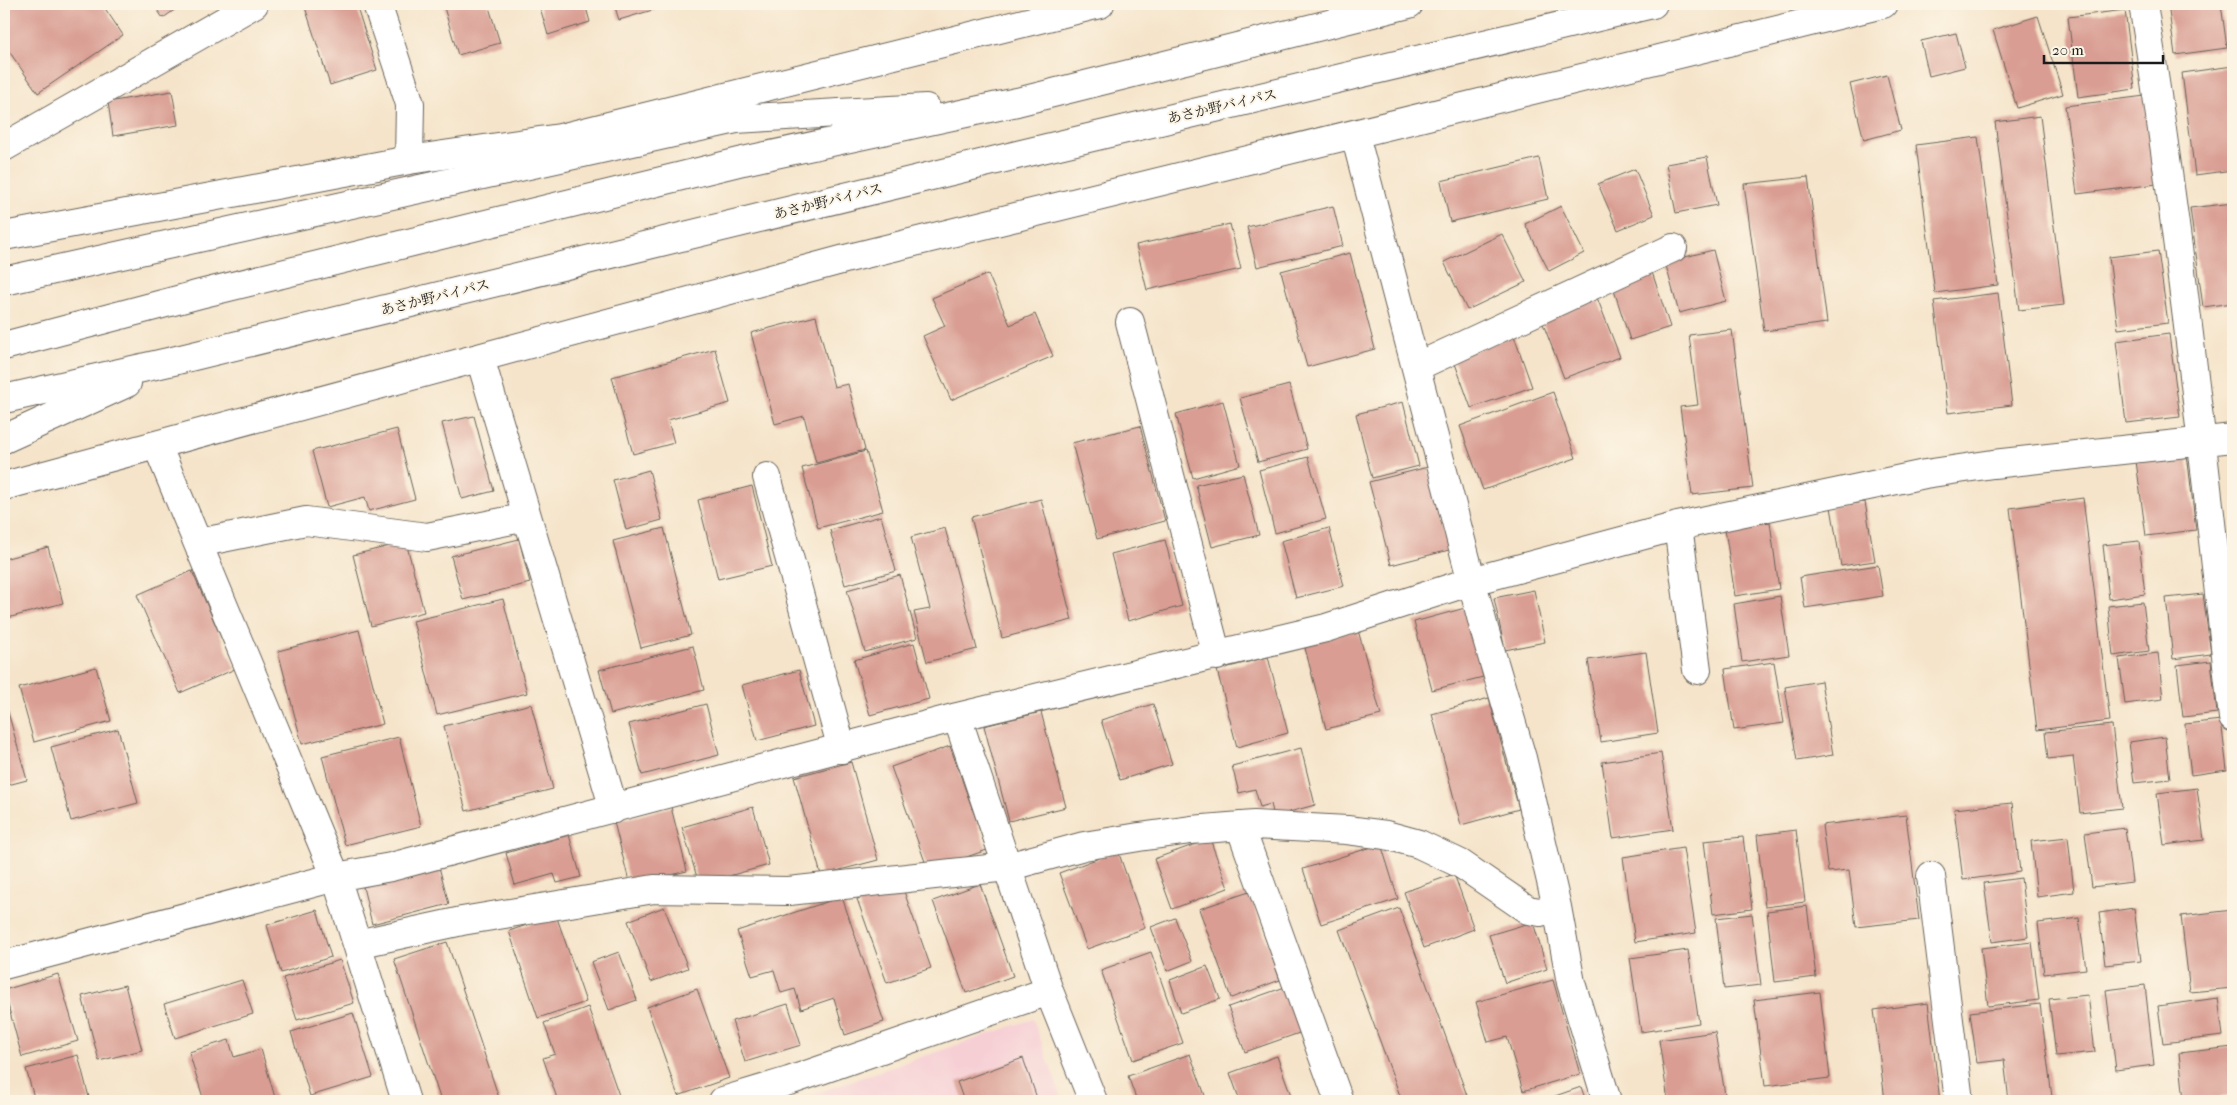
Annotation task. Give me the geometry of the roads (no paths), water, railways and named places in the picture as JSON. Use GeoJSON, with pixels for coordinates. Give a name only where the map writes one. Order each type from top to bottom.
{"type":"FeatureCollection","features":[{"type":"Feature","properties":{"kind":"main road"},"geometry":{"type":"LineString","coordinates":[[4,147],[254,4]]}},
{"type":"Feature","properties":{"kind":"main road"},"geometry":{"type":"LineString","coordinates":[[377,4],[410,104],[410,160]]}},
{"type":"Feature","properties":{"kind":"main road"},"geometry":{"type":"LineString","coordinates":[[4,236],[410,160],[560,138],[1100,4]]}},
{"type":"Feature","properties":{"kind":"main road"},"geometry":{"type":"LineString","coordinates":[[4,346],[200,294],[743,161],[1017,102],[1409,4]]}},
{"type":"Feature","properties":{"kind":"main road","name":"あさか野バイパス"},"geometry":{"type":"LineString","coordinates":[[4,399],[173,361],[1031,152],[1653,4]]}},
{"type":"Feature","properties":{"kind":"main road"},"geometry":{"type":"LineString","coordinates":[[4,486],[845,259],[1883,4]]}},
{"type":"Feature","properties":{"kind":"main road"},"geometry":{"type":"LineString","coordinates":[[2143,4],[2155,78],[2202,443],[2233,718]]}},
{"type":"Feature","properties":{"kind":"main road"},"geometry":{"type":"LineString","coordinates":[[4,281],[736,119],[1017,102]]}},
{"type":"Feature","properties":{"kind":"main road"},"geometry":{"type":"LineString","coordinates":[[1355,135],[1472,581],[1522,758],[1557,907],[1571,983],[1607,1101]]}},
{"type":"Feature","properties":{"kind":"main road"},"geometry":{"type":"LineString","coordinates":[[1416,366],[1673,248]]}},
{"type":"Feature","properties":{"kind":"main road"},"geometry":{"type":"LineString","coordinates":[[1130,322],[1217,656]]}},
{"type":"Feature","properties":{"kind":"main road"},"geometry":{"type":"LineString","coordinates":[[480,358],[614,809]]}},
{"type":"Feature","properties":{"kind":"main road"},"geometry":{"type":"LineString","coordinates":[[4,439],[173,361]]}},
{"type":"Feature","properties":{"kind":"main road"},"geometry":{"type":"LineString","coordinates":[[4,965],[336,877],[391,867],[957,718],[1326,628],[1472,581],[1678,526],[1925,474],[1994,464],[2202,443],[2233,438]]}},
{"type":"Feature","properties":{"kind":"main road"},"geometry":{"type":"LineString","coordinates":[[157,445],[336,877],[406,1101]]}},
{"type":"Feature","properties":{"kind":"main road"},"geometry":{"type":"LineString","coordinates":[[767,477],[842,749]]}},
{"type":"Feature","properties":{"kind":"main road"},"geometry":{"type":"LineString","coordinates":[[198,543],[306,521],[426,537],[527,517]]}},
{"type":"Feature","properties":{"kind":"main road"},"geometry":{"type":"LineString","coordinates":[[1678,526],[1697,670]]}},
{"type":"Feature","properties":{"kind":"main road"},"geometry":{"type":"LineString","coordinates":[[957,718],[1049,991],[1093,1101]]}},
{"type":"Feature","properties":{"kind":"main road"},"geometry":{"type":"LineString","coordinates":[[357,944],[462,921],[654,889],[789,890],[1007,866],[1084,846],[1182,831],[1240,826],[1347,830],[1386,835],[1419,844],[1461,864],[1528,910],[1540,912],[1557,907]]}},
{"type":"Feature","properties":{"kind":"main road"},"geometry":{"type":"LineString","coordinates":[[1240,826],[1338,1101]]}},
{"type":"Feature","properties":{"kind":"main road"},"geometry":{"type":"LineString","coordinates":[[1931,876],[1959,1101]]}},
{"type":"Feature","properties":{"kind":"main road"},"geometry":{"type":"LineString","coordinates":[[723,1101],[790,1081],[1049,991]]}}]}
